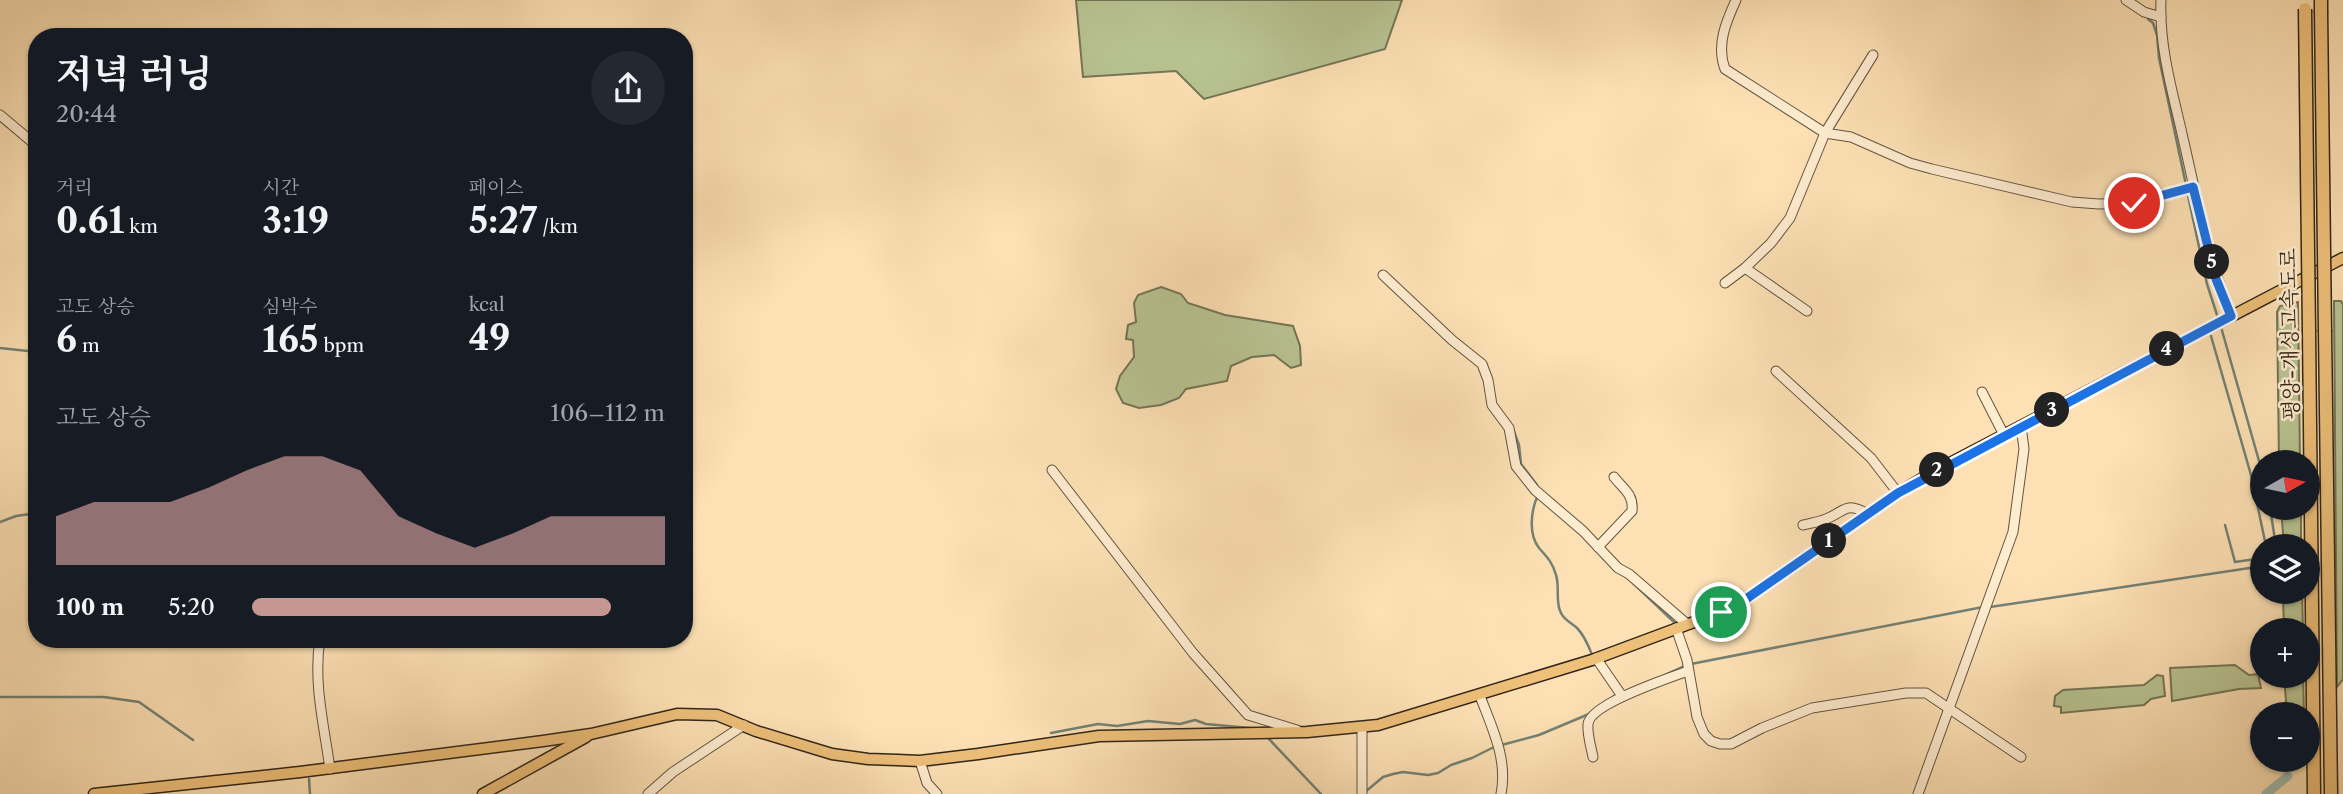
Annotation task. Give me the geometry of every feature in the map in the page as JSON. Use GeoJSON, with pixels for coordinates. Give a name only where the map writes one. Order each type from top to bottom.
{"type":"FeatureCollection","features":[{"type":"Feature","properties":{"kind":"highway","name":"평양-개성고속도로"},"geometry":{"type":"LineString","coordinates":[[2305,5],[2314,794]]}},
{"type":"Feature","properties":{"kind":"highway","name":"평양-개성고속도로"},"geometry":{"type":"LineString","coordinates":[[2321,5],[2330,794]]}},
{"type":"Feature","properties":{"kind":"main road"},"geometry":{"type":"LineString","coordinates":[[94,794],[330,769],[591,734],[677,714],[717,715],[756,731],[832,754],[868,760],[920,761],[1099,736],[1307,732],[1378,725],[1595,659],[1721,612],[1746,599],[1898,493],[2343,258]]}},
{"type":"Feature","properties":{"kind":"main road"},"geometry":{"type":"LineString","coordinates":[[483,794],[591,734]]}},
{"type":"Feature","properties":{"kind":"street"},"geometry":{"type":"LineString","coordinates":[[1736,0],[1721,42],[1725,69],[1825,133],[1851,137],[1910,163],[2072,202],[2125,204],[2188,188]]}},
{"type":"Feature","properties":{"kind":"street"},"geometry":{"type":"LineString","coordinates":[[2126,0],[2144,12],[2161,17]]}},
{"type":"Feature","properties":{"kind":"street"},"geometry":{"type":"LineString","coordinates":[[2161,0],[2171,88],[2188,188],[2216,279],[2223,320]]}},
{"type":"Feature","properties":{"kind":"street"},"geometry":{"type":"LineString","coordinates":[[1725,283],[1771,243],[1790,218],[1825,133],[1873,55]]}},
{"type":"Feature","properties":{"kind":"street"},"geometry":{"type":"LineString","coordinates":[[0,115],[28,138]]}},
{"type":"Feature","properties":{"kind":"street"},"geometry":{"type":"LineString","coordinates":[[1745,268],[1807,311]]}},
{"type":"Feature","properties":{"kind":"street"},"geometry":{"type":"LineString","coordinates":[[1383,275],[1482,365],[1488,380],[1492,405],[1509,428],[1516,466],[1538,492],[1618,568],[1629,573],[1680,626],[1700,726],[1711,741],[1731,744],[1792,715],[1836,703],[1906,693],[1926,693],[2021,757]]}},
{"type":"Feature","properties":{"kind":"street"},"geometry":{"type":"LineString","coordinates":[[1776,371],[1871,458],[1898,493]]}},
{"type":"Feature","properties":{"kind":"street"},"geometry":{"type":"LineString","coordinates":[[1982,392],[2004,435]]}},
{"type":"Feature","properties":{"kind":"street"},"geometry":{"type":"LineString","coordinates":[[1918,794],[2013,533],[2024,449],[2021,426]]}},
{"type":"Feature","properties":{"kind":"street"},"geometry":{"type":"LineString","coordinates":[[1052,470],[1193,653],[1248,715],[1307,732]]}},
{"type":"Feature","properties":{"kind":"street"},"geometry":{"type":"LineString","coordinates":[[1598,547],[1632,511],[1632,499],[1628,491],[1614,477]]}},
{"type":"Feature","properties":{"kind":"street"},"geometry":{"type":"LineString","coordinates":[[1803,525],[1825,520],[1847,507],[1856,507],[1868,514]]}},
{"type":"Feature","properties":{"kind":"street"},"geometry":{"type":"LineString","coordinates":[[319,648],[316,665],[318,688],[330,769]]}},
{"type":"Feature","properties":{"kind":"street"},"geometry":{"type":"LineString","coordinates":[[1595,659],[1622,696]]}},
{"type":"Feature","properties":{"kind":"street"},"geometry":{"type":"LineString","coordinates":[[1592,757],[1588,725],[1590,718],[1622,696],[1688,671]]}},
{"type":"Feature","properties":{"kind":"street"},"geometry":{"type":"LineString","coordinates":[[1480,696],[1496,738],[1505,775],[1501,794]]}},
{"type":"Feature","properties":{"kind":"street"},"geometry":{"type":"LineString","coordinates":[[648,794],[673,772],[744,724]]}},
{"type":"Feature","properties":{"kind":"street"},"geometry":{"type":"LineString","coordinates":[[1362,727],[1362,794]]}},
{"type":"Feature","properties":{"kind":"street"},"geometry":{"type":"LineString","coordinates":[[920,761],[926,783],[937,794]]}},
{"type":"Feature","properties":{"kind":"green space"},"geometry":{"type":"Polygon","coordinates":[[[1076,0],[1402,0],[1385,49],[1204,99],[1176,71],[1083,77],[1076,0]]]}},
{"type":"Feature","properties":{"kind":"green space"},"geometry":{"type":"Polygon","coordinates":[[[1161,287],[1181,294],[1188,303],[1225,315],[1293,326],[1300,346],[1301,365],[1291,368],[1274,355],[1252,357],[1231,366],[1227,381],[1186,389],[1179,398],[1161,405],[1139,408],[1123,403],[1116,389],[1120,376],[1134,357],[1133,340],[1126,339],[1128,325],[1136,322],[1134,303],[1138,295],[1161,287]]]}},
{"type":"Feature","properties":{"kind":"green space"},"geometry":{"type":"Polygon","coordinates":[[[2334,301],[2341,301],[2343,305],[2343,679],[2337,687],[2334,301]]]}},
{"type":"Feature","properties":{"kind":"green space"},"geometry":{"type":"Polygon","coordinates":[[[2298,302],[2300,450],[2279,450],[2277,312],[2280,306],[2298,302]]]}},
{"type":"Feature","properties":{"kind":"green space"},"geometry":{"type":"Polygon","coordinates":[[[2282,520],[2301,520],[2301,534],[2283,534],[2282,520]]]}},
{"type":"Feature","properties":{"kind":"green space"},"geometry":{"type":"Polygon","coordinates":[[[2283,604],[2302,604],[2303,618],[2284,618],[2283,604]]]}},
{"type":"Feature","properties":{"kind":"green space"},"geometry":{"type":"Polygon","coordinates":[[[2235,665],[2250,675],[2250,688],[2261,688],[2239,689],[2172,701],[2170,668],[2235,665]]]}},
{"type":"Feature","properties":{"kind":"green space"},"geometry":{"type":"Polygon","coordinates":[[[2157,675],[2163,676],[2165,696],[2151,699],[2144,705],[2061,713],[2061,707],[2054,706],[2055,696],[2063,690],[2144,685],[2157,675]]]}},
{"type":"Feature","properties":{"kind":"green space"},"geometry":{"type":"Polygon","coordinates":[[[2285,688],[2303,688],[2304,702],[2286,702],[2285,688]]]}},
{"type":"Feature","properties":{"kind":"waterway"},"geometry":{"type":"LineString","coordinates":[[2148,19],[2153,23],[2157,35],[2159,58],[2186,185]]}},
{"type":"Feature","properties":{"kind":"waterway"},"geometry":{"type":"LineString","coordinates":[[2187,191],[2207,284],[2219,321]]}},
{"type":"Feature","properties":{"kind":"waterway"},"geometry":{"type":"LineString","coordinates":[[2221,327],[2256,450]]}},
{"type":"Feature","properties":{"kind":"waterway"},"geometry":{"type":"LineString","coordinates":[[2211,336],[2251,475],[2263,534]]}},
{"type":"Feature","properties":{"kind":"waterway"},"geometry":{"type":"LineString","coordinates":[[0,348],[28,351]]}},
{"type":"Feature","properties":{"kind":"waterway"},"geometry":{"type":"LineString","coordinates":[[1513,429],[1519,445],[1521,464],[1537,485]]}},
{"type":"Feature","properties":{"kind":"waterway"},"geometry":{"type":"LineString","coordinates":[[1538,495],[1532,515],[1533,536],[1555,571],[1561,613],[1577,628],[1593,657]]}},
{"type":"Feature","properties":{"kind":"waterway"},"geometry":{"type":"LineString","coordinates":[[0,522],[28,514]]}},
{"type":"Feature","properties":{"kind":"waterway"},"geometry":{"type":"LineString","coordinates":[[2272,520],[2274,534]]}},
{"type":"Feature","properties":{"kind":"waterway"},"geometry":{"type":"LineString","coordinates":[[2225,525],[2235,562],[2250,560]]}},
{"type":"Feature","properties":{"kind":"waterway"},"geometry":{"type":"LineString","coordinates":[[1990,607],[2250,568]]}},
{"type":"Feature","properties":{"kind":"waterway"},"geometry":{"type":"LineString","coordinates":[[1633,583],[1676,624]]}},
{"type":"Feature","properties":{"kind":"waterway"},"geometry":{"type":"LineString","coordinates":[[1691,664],[1983,607]]}},
{"type":"Feature","properties":{"kind":"waterway"},"geometry":{"type":"LineString","coordinates":[[1665,675],[1685,666]]}},
{"type":"Feature","properties":{"kind":"waterway"},"geometry":{"type":"LineString","coordinates":[[1605,702],[1617,694]]}},
{"type":"Feature","properties":{"kind":"waterway"},"geometry":{"type":"LineString","coordinates":[[0,697],[104,697],[139,702],[193,740]]}},
{"type":"Feature","properties":{"kind":"waterway"},"geometry":{"type":"LineString","coordinates":[[1365,792],[1383,777],[1403,772],[1428,775],[1438,773],[1494,747],[1539,735],[1589,714]]}},
{"type":"Feature","properties":{"kind":"waterway"},"geometry":{"type":"LineString","coordinates":[[1051,733],[1098,724],[1117,726],[1148,721],[1180,724],[1195,720],[1206,724],[1261,729]]}},
{"type":"Feature","properties":{"kind":"waterway"},"geometry":{"type":"LineString","coordinates":[[1267,737],[1321,794]]}},
{"type":"Feature","properties":{"kind":"waterway"},"geometry":{"type":"LineString","coordinates":[[2266,794],[2288,776]]}},
{"type":"Feature","properties":{"kind":"waterway"},"geometry":{"type":"LineString","coordinates":[[309,779],[310,794]]}},
{"type":"Feature","properties":{"kind":"route"},"geometry":{"type":"LineString","coordinates":[[1721,612],[1746,599],[1898,493],[1933,472],[2231,316],[2216,279],[2193,187],[2134,203]]}}]}
